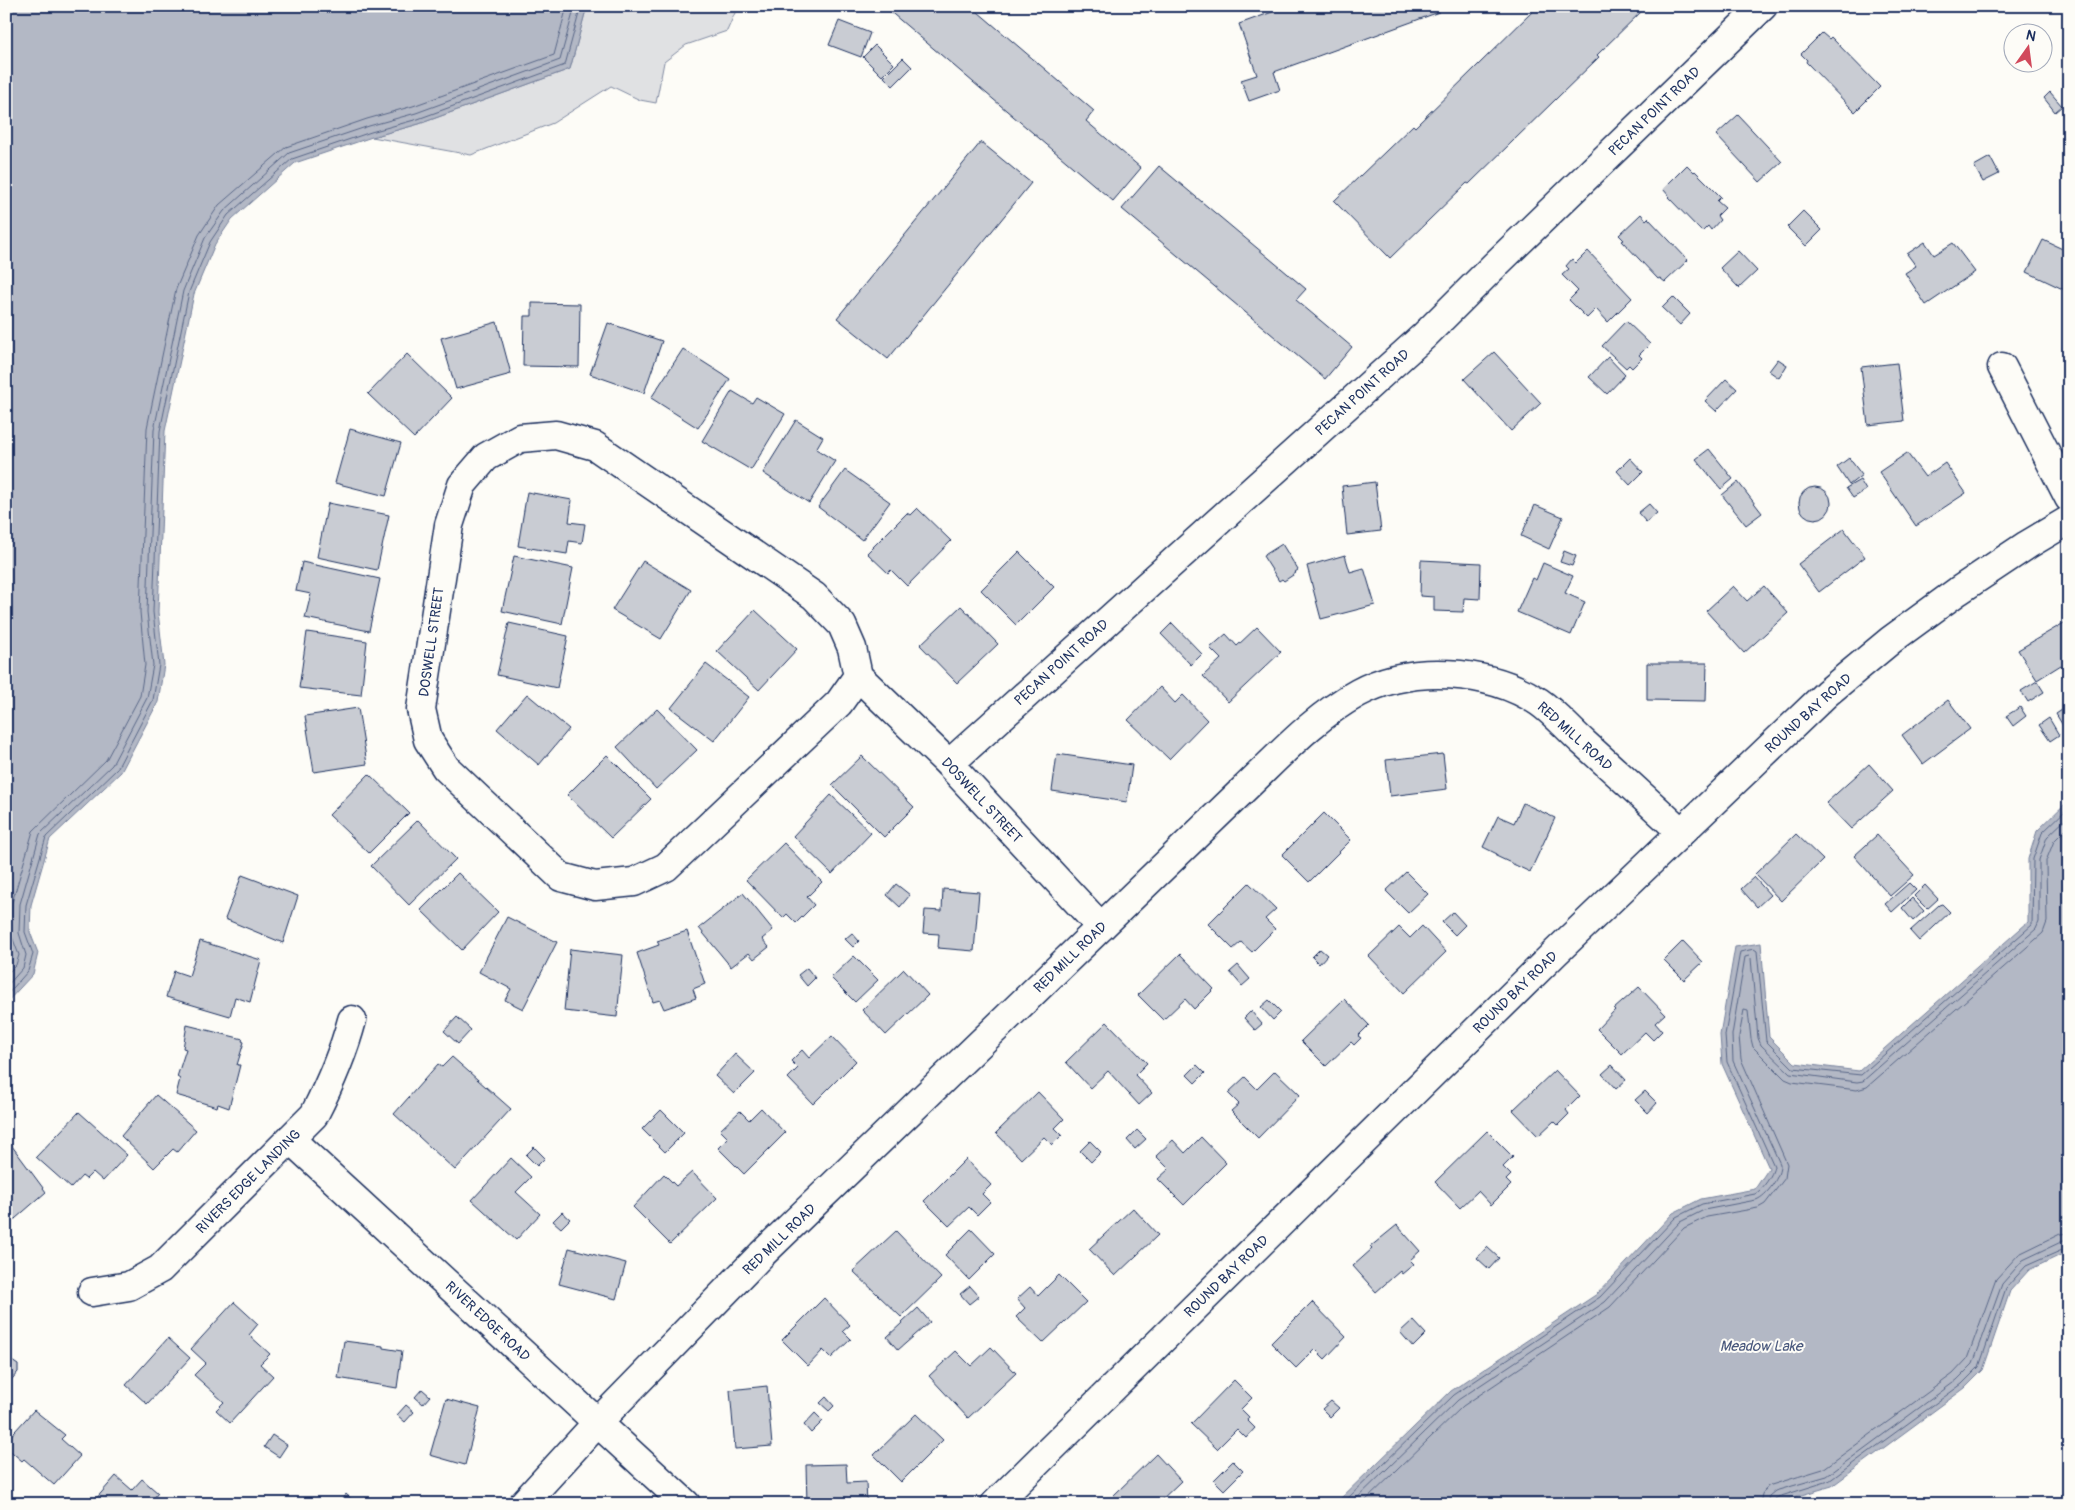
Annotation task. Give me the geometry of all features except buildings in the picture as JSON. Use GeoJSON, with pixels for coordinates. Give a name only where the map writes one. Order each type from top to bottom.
{"type":"FeatureCollection","features":[{"type":"Feature","properties":{"kind":"street","name":"PECAN POINT ROAD"},"geometry":{"type":"LineString","coordinates":[[948,764],[1424,336],[1763,6]]}},
{"type":"Feature","properties":{"kind":"street"},"geometry":{"type":"LineString","coordinates":[[2002,368],[2069,498]]}},
{"type":"Feature","properties":{"kind":"street","name":"DOSWELL STREET"},"geometry":{"type":"LineString","coordinates":[[858,676],[839,703],[666,867],[634,882],[595,886],[561,877],[446,768],[428,740],[422,709],[449,526],[462,485],[486,457],[520,438],[556,435],[595,446],[814,596],[842,625],[852,648],[858,676],[948,764],[1101,927]]}},
{"type":"Feature","properties":{"kind":"street","name":"ROUND BAY ROAD"},"geometry":{"type":"LineString","coordinates":[[995,1504],[1681,832],[1827,693],[1891,640],[1958,591],[2027,545],[2069,520]]}},
{"type":"Feature","properties":{"kind":"street","name":"RED MILL ROAD"},"geometry":{"type":"LineString","coordinates":[[523,1504],[598,1422],[762,1254],[1243,790],[1324,715],[1359,692],[1400,678],[1433,673],[1468,675],[1501,684],[1539,702],[1681,832]]}},
{"type":"Feature","properties":{"kind":"street","name":"RIVERS EDGE LANDING"},"geometry":{"type":"LineString","coordinates":[[92,1292],[129,1286],[160,1269],[314,1115],[345,1048],[352,1020]]}},
{"type":"Feature","properties":{"kind":"street","name":"RIVER EDGE ROAD"},"geometry":{"type":"LineString","coordinates":[[290,1139],[686,1504]]}},
{"type":"Feature","properties":{"kind":"shaded area"},"geometry":{"type":"Polygon","coordinates":[[[587,6],[738,6],[727,31],[686,45],[664,62],[656,103],[640,100],[611,86],[553,123],[471,155],[372,137],[419,124],[570,69],[587,6]]]}},
{"type":"Feature","properties":{"kind":"water"},"geometry":{"type":"Polygon","coordinates":[[[6,6],[587,6],[570,69],[419,124],[372,137],[295,163],[232,219],[215,244],[194,294],[165,431],[158,612],[164,665],[158,702],[121,772],[50,839],[31,905],[30,932],[38,953],[33,974],[6,1003],[6,6]]]}},
{"type":"Feature","properties":{"kind":"water","name":"Meadow Lake"},"geometry":{"type":"Polygon","coordinates":[[[2069,800],[2069,1251],[2029,1270],[2010,1291],[1983,1370],[1965,1388],[1832,1486],[1771,1504],[1335,1504],[1451,1391],[1597,1294],[1673,1213],[1701,1199],[1755,1189],[1769,1168],[1722,1064],[1720,1035],[1735,947],[1761,943],[1769,1037],[1795,1063],[1859,1071],[2028,922],[2028,859],[2037,831],[2069,800]]]}}]}
